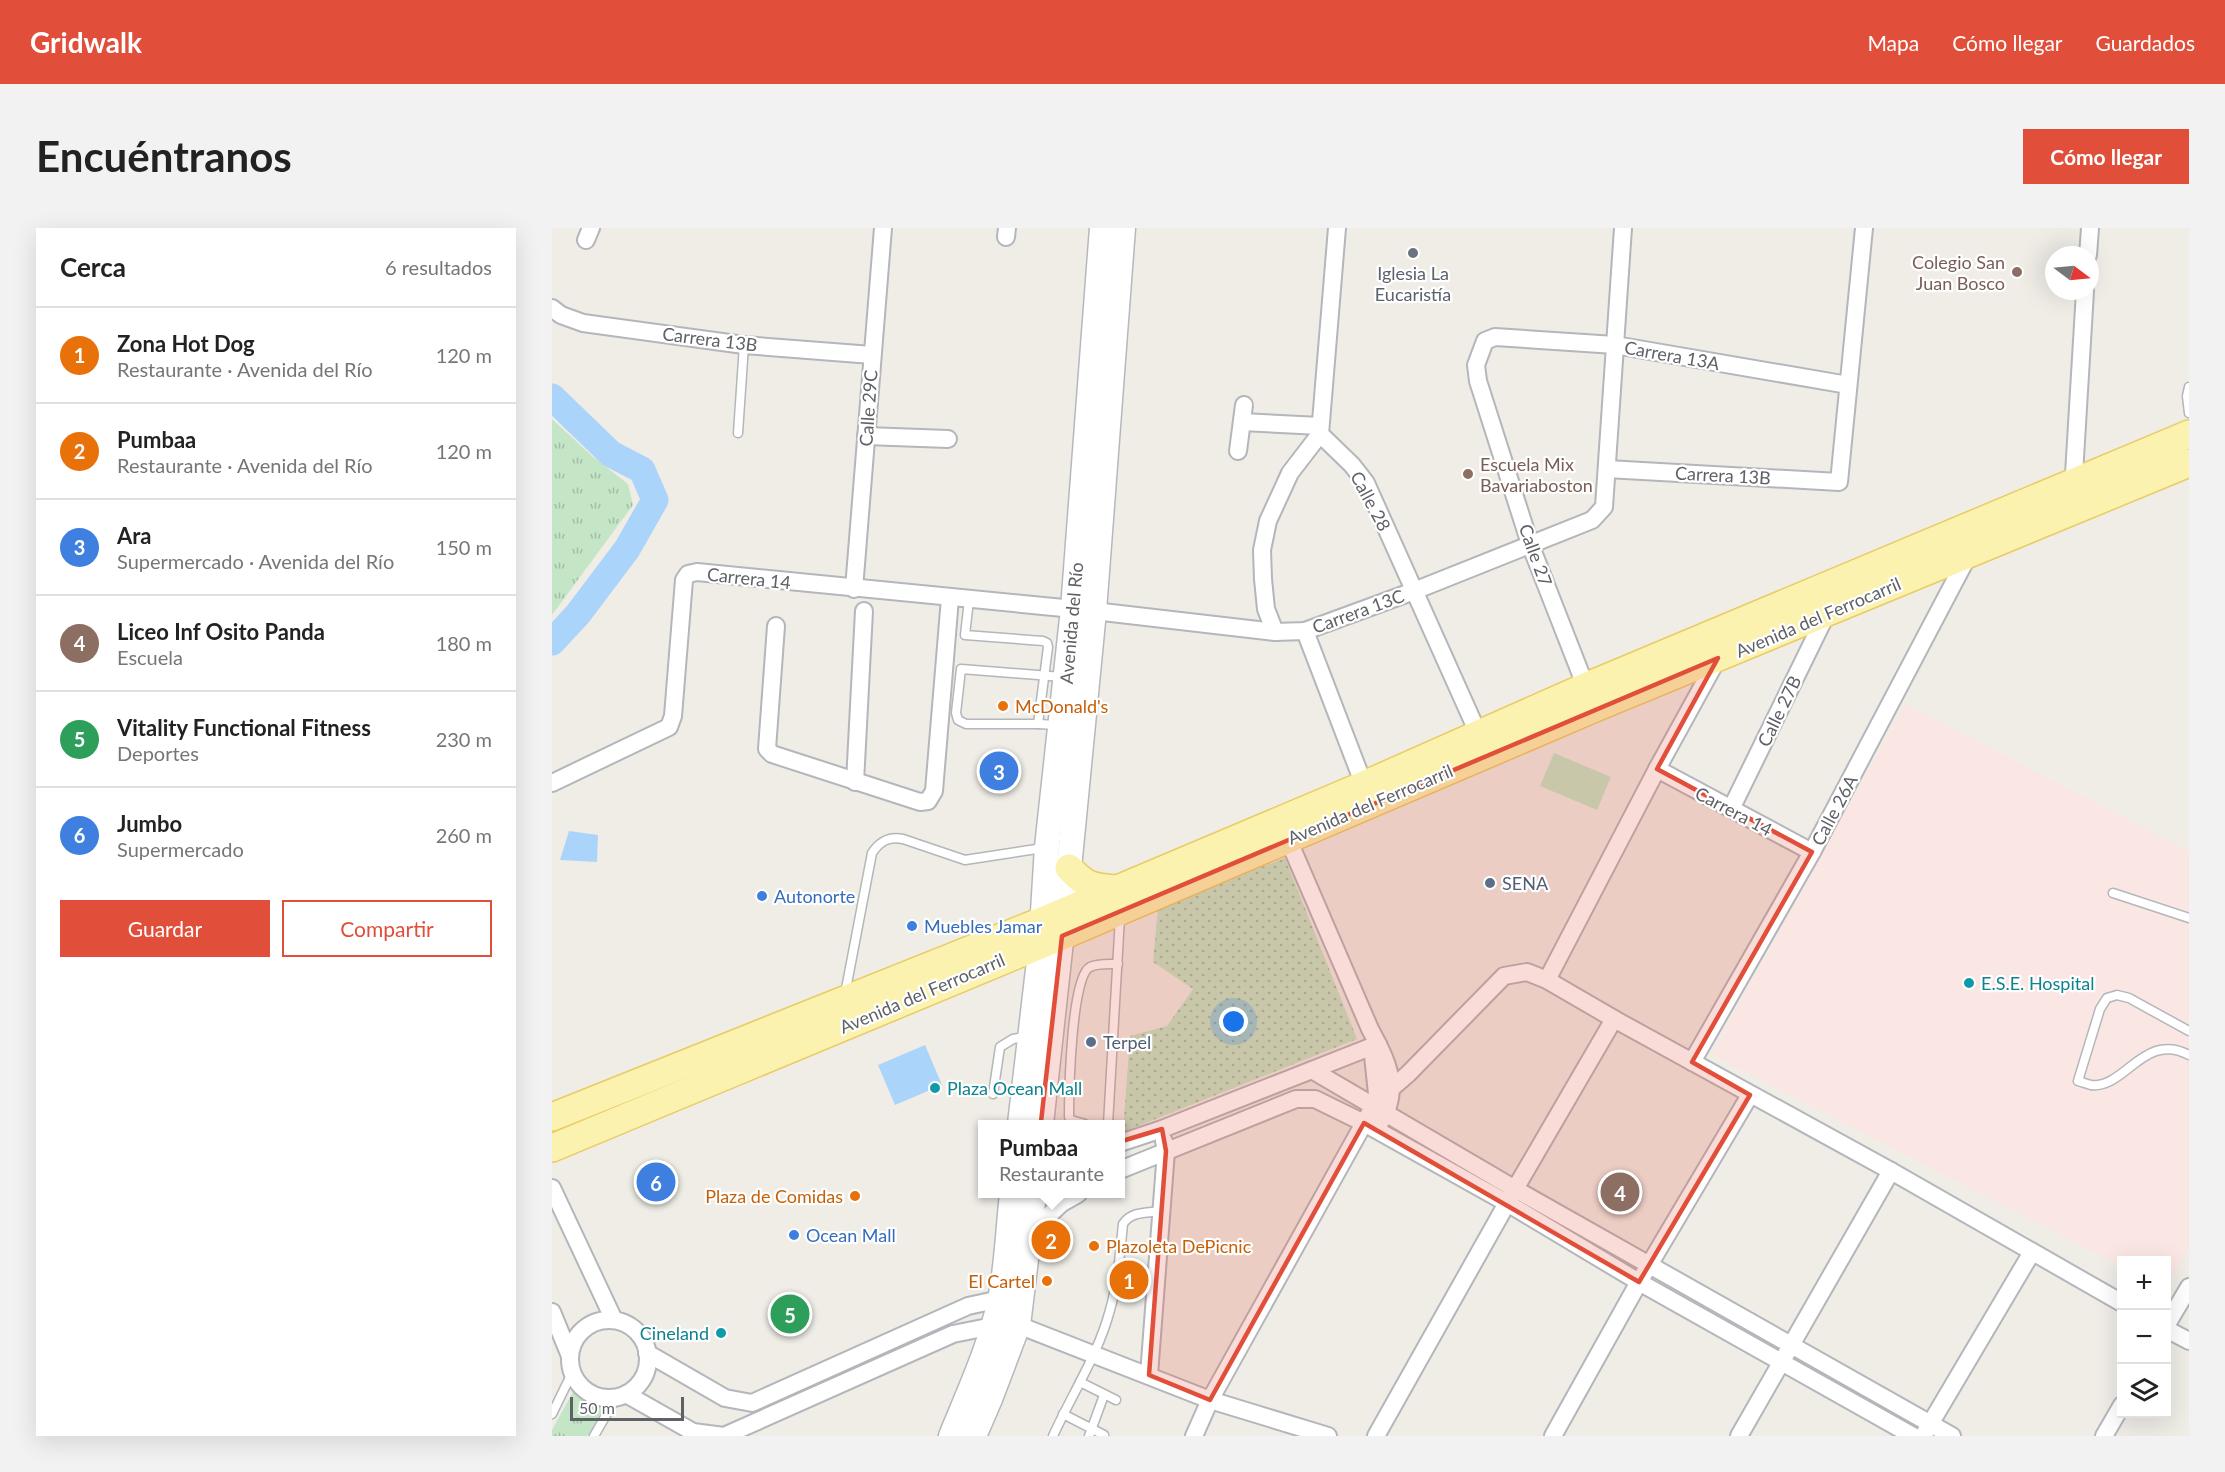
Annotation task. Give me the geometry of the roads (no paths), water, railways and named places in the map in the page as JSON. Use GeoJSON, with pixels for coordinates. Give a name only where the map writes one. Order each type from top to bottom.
{"type":"FeatureCollection","features":[{"type":"Feature","properties":{"kind":"main road","name":"Avenida del Río"},"geometry":{"type":"LineString","coordinates":[[1036,1120],[1030,1036],[1052,928],[1069,868],[1102,228]]}},
{"type":"Feature","properties":{"kind":"main road","name":"Avenida del Río"},"geometry":{"type":"LineString","coordinates":[[1036,1120],[1052,928],[1047,847],[1049,725],[1055,676],[1083,610],[1123,228]]}},
{"type":"Feature","properties":{"kind":"main road","name":"Avenida del Ferrocarril"},"geometry":{"type":"LineString","coordinates":[[552,1148],[1052,928],[1590,697],[2072,482],[2189,434]]}},
{"type":"Feature","properties":{"kind":"main road","name":"Avenida del Ferrocarril"},"geometry":{"type":"LineString","coordinates":[[1284,830],[1364,785],[1478,733],[1718,658],[2189,463]]}},
{"type":"Feature","properties":{"kind":"main road"},"geometry":{"type":"LineString","coordinates":[[1069,868],[1092,887],[1119,900]]}},
{"type":"Feature","properties":{"kind":"main road","name":"Avenida del Ferrocarril"},"geometry":{"type":"LineString","coordinates":[[552,1117],[844,1000],[1052,928]]}},
{"type":"Feature","properties":{"kind":"main road"},"geometry":{"type":"LineString","coordinates":[[951,1436],[968,1396],[993,1326],[1000,1299],[1012,1198]]}},
{"type":"Feature","properties":{"kind":"main road"},"geometry":{"type":"LineString","coordinates":[[974,1436],[1018,1325],[1034,1198]]}},
{"type":"Feature","properties":{"kind":"street","name":"Calle 29C"},"geometry":{"type":"LineString","coordinates":[[854,589],[883,228]]}},
{"type":"Feature","properties":{"kind":"street"},"geometry":{"type":"LineString","coordinates":[[1275,632],[1266,609],[1262,550],[1268,522],[1290,473],[1320,430],[1337,228]]}},
{"type":"Feature","properties":{"kind":"street"},"geometry":{"type":"LineString","coordinates":[[1607,469],[1623,228]]}},
{"type":"Feature","properties":{"kind":"street"},"geometry":{"type":"LineString","coordinates":[[1848,385],[1864,228]]}},
{"type":"Feature","properties":{"kind":"street"},"geometry":{"type":"LineString","coordinates":[[2089,246],[2090,228]]}},
{"type":"Feature","properties":{"kind":"street"},"geometry":{"type":"LineString","coordinates":[[2074,510],[2072,482],[2084,300]]}},
{"type":"Feature","properties":{"kind":"street","name":"Carrera 13B"},"geometry":{"type":"LineString","coordinates":[[552,308],[561,315],[583,323],[744,345],[872,355]]}},
{"type":"Feature","properties":{"kind":"street","name":"Carrera 13A"},"geometry":{"type":"LineString","coordinates":[[1495,337],[1615,345],[1848,385]]}},
{"type":"Feature","properties":{"kind":"street","name":"Calle 27"},"geometry":{"type":"LineString","coordinates":[[1495,337],[1485,341],[1480,351],[1476,365],[1478,381],[1530,544],[1590,697]]}},
{"type":"Feature","properties":{"kind":"street","name":"Carrera 13B"},"geometry":{"type":"LineString","coordinates":[[1607,469],[1839,482],[1848,385]]}},
{"type":"Feature","properties":{"kind":"street"},"geometry":{"type":"LineString","coordinates":[[1238,451],[1243,413],[1320,430]]}},
{"type":"Feature","properties":{"kind":"street","name":"Calle 28"},"geometry":{"type":"LineString","coordinates":[[1320,430],[1365,483],[1478,733]]}},
{"type":"Feature","properties":{"kind":"street"},"geometry":{"type":"LineString","coordinates":[[866,436],[948,439]]}},
{"type":"Feature","properties":{"kind":"street","name":"Carrera 13C"},"geometry":{"type":"LineString","coordinates":[[1083,610],[1275,632],[1305,631],[1414,591],[1592,520],[1604,507],[1607,469]]}},
{"type":"Feature","properties":{"kind":"street","name":"Calle 26A"},"geometry":{"type":"LineString","coordinates":[[1692,1062],[1812,852],[1969,554]]}},
{"type":"Feature","properties":{"kind":"street","name":"Carrera 14"},"geometry":{"type":"LineString","coordinates":[[552,783],[669,727],[673,716],[684,580],[688,574],[697,572],[1083,610]]}},
{"type":"Feature","properties":{"kind":"street"},"geometry":{"type":"LineString","coordinates":[[776,627],[767,749],[772,754],[855,782],[920,802],[928,801],[934,791],[950,598]]}},
{"type":"Feature","properties":{"kind":"street"},"geometry":{"type":"LineString","coordinates":[[855,782],[864,610]]}},
{"type":"Feature","properties":{"kind":"street","name":"Calle 27B"},"geometry":{"type":"LineString","coordinates":[[1731,809],[1827,613]]}},
{"type":"Feature","properties":{"kind":"street"},"geometry":{"type":"LineString","coordinates":[[1305,631],[1364,785]]}},
{"type":"Feature","properties":{"kind":"street"},"geometry":{"type":"LineString","coordinates":[[1547,980],[1657,769],[1718,658]]}},
{"type":"Feature","properties":{"kind":"street","name":"Carrera 14"},"geometry":{"type":"LineString","coordinates":[[1657,769],[1812,852]]}},
{"type":"Feature","properties":{"kind":"street"},"geometry":{"type":"LineString","coordinates":[[1284,830],[1370,1029],[1375,1045],[1380,1111]]}},
{"type":"Feature","properties":{"kind":"street"},"geometry":{"type":"LineString","coordinates":[[1194,1436],[1210,1400],[1393,1087],[1504,976],[1527,972],[1547,980],[1750,1095],[1891,1171],[2117,1301]]}},
{"type":"Feature","properties":{"kind":"street"},"geometry":{"type":"LineString","coordinates":[[1376,1436],[1614,1019]]}},
{"type":"Feature","properties":{"kind":"street"},"geometry":{"type":"LineString","coordinates":[[1125,1141],[1375,1045]]}},
{"type":"Feature","properties":{"kind":"street"},"geometry":{"type":"LineString","coordinates":[[1375,1045],[1385,1057],[1393,1087]]}},
{"type":"Feature","properties":{"kind":"street"},"geometry":{"type":"LineString","coordinates":[[1312,1070],[1380,1111],[1639,1282],[1913,1436]]}},
{"type":"Feature","properties":{"kind":"street"},"geometry":{"type":"LineString","coordinates":[[1553,1436],[1639,1282],[1750,1095]]}},
{"type":"Feature","properties":{"kind":"street"},"geometry":{"type":"LineString","coordinates":[[1125,1168],[1296,1099],[1315,1099],[1649,1266],[1790,1345],[1926,1430],[1952,1436]]}},
{"type":"Feature","properties":{"kind":"street"},"geometry":{"type":"LineString","coordinates":[[1149,1375],[1166,1151],[1162,1129]]}},
{"type":"Feature","properties":{"kind":"street"},"geometry":{"type":"LineString","coordinates":[[1739,1436],[1891,1171]]}},
{"type":"Feature","properties":{"kind":"street"},"geometry":{"type":"LineString","coordinates":[[552,1188],[614,1320]]}},
{"type":"Feature","properties":{"kind":"street"},"geometry":{"type":"LineString","coordinates":[[1030,1233],[1062,1203],[1071,1198]]}},
{"type":"Feature","properties":{"kind":"street"},"geometry":{"type":"LineString","coordinates":[[1926,1430],[2032,1252]]}},
{"type":"Feature","properties":{"kind":"street"},"geometry":{"type":"LineString","coordinates":[[2171,1319],[2189,1287]]}},
{"type":"Feature","properties":{"kind":"street"},"geometry":{"type":"LineString","coordinates":[[648,1353],[725,1398],[752,1403],[968,1306],[1000,1299]]}},
{"type":"Feature","properties":{"kind":"street"},"geometry":{"type":"LineString","coordinates":[[552,1312],[570,1356],[572,1373],[578,1382],[594,1396],[621,1396],[692,1434],[724,1436],[953,1334],[993,1326]]}},
{"type":"Feature","properties":{"kind":"street"},"geometry":{"type":"LineString","coordinates":[[570,1356],[573,1344],[580,1333],[590,1325],[614,1320],[636,1331],[644,1341],[648,1353],[648,1365],[644,1377],[636,1387],[621,1396]]}},
{"type":"Feature","properties":{"kind":"street"},"geometry":{"type":"LineString","coordinates":[[1018,1325],[1210,1400],[1328,1436]]}},
{"type":"Feature","properties":{"kind":"street"},"geometry":{"type":"LineString","coordinates":[[2171,1331],[2189,1341]]}},
{"type":"Feature","properties":{"kind":"street"},"geometry":{"type":"LineString","coordinates":[[2104,1436],[2117,1412]]}},
{"type":"Feature","properties":{"kind":"lane"},"geometry":{"type":"LineString","coordinates":[[738,433],[744,345]]}},
{"type":"Feature","properties":{"kind":"lane"},"geometry":{"type":"LineString","coordinates":[[2189,387],[2187,396],[2189,413]]}},
{"type":"Feature","properties":{"kind":"lane"},"geometry":{"type":"LineString","coordinates":[[969,600],[965,635],[1043,641],[1047,643],[1055,676],[961,669],[956,717],[966,724],[1049,725]]}},
{"type":"Feature","properties":{"kind":"lane"},"geometry":{"type":"LineString","coordinates":[[844,1000],[872,853],[876,846],[895,837],[965,860],[1047,847]]}},
{"type":"Feature","properties":{"kind":"lane"},"geometry":{"type":"LineString","coordinates":[[2113,893],[2189,918]]}},
{"type":"Feature","properties":{"kind":"lane"},"geometry":{"type":"LineString","coordinates":[[1108,1120],[1118,964],[1119,900]]}},
{"type":"Feature","properties":{"kind":"lane"},"geometry":{"type":"LineString","coordinates":[[1071,1120],[1069,1117],[1070,1066],[1078,988],[1085,971],[1090,966],[1118,964]]}},
{"type":"Feature","properties":{"kind":"lane"},"geometry":{"type":"LineString","coordinates":[[2189,1031],[2129,998],[2118,995],[2107,998],[2100,1009],[2078,1081],[2092,1085],[2104,1083],[2148,1054],[2168,1048],[2189,1055]]}},
{"type":"Feature","properties":{"kind":"lane"},"geometry":{"type":"LineString","coordinates":[[993,1094],[1000,1047],[1013,1039],[1030,1036]]}},
{"type":"Feature","properties":{"kind":"lane"},"geometry":{"type":"LineString","coordinates":[[1053,1436],[1094,1354],[1112,1302],[1118,1273],[1123,1224],[1126,1218],[1132,1215],[1161,1211]]}},
{"type":"Feature","properties":{"kind":"lane"},"geometry":{"type":"LineString","coordinates":[[552,1414],[572,1373]]}},
{"type":"Feature","properties":{"kind":"lane"},"geometry":{"type":"LineString","coordinates":[[1080,1382],[1116,1400]]}},
{"type":"Feature","properties":{"kind":"lane"},"geometry":{"type":"LineString","coordinates":[[1090,1433],[1104,1395]]}},
{"type":"Feature","properties":{"kind":"lane"},"geometry":{"type":"LineString","coordinates":[[594,1436],[621,1396]]}},
{"type":"Feature","properties":{"kind":"lane"},"geometry":{"type":"LineString","coordinates":[[1063,1414],[1090,1433],[1104,1435]]}},
{"type":"Feature","properties":{"kind":"water"},"geometry":{"type":"Polygon","coordinates":[[[569,831],[598,835],[597,862],[560,860],[569,831]]]}},
{"type":"Feature","properties":{"kind":"water"},"geometry":{"type":"Polygon","coordinates":[[[925,1045],[942,1085],[895,1105],[878,1065],[925,1045]]]}},
{"type":"Feature","properties":{"kind":"waterway"},"geometry":{"type":"LineString","coordinates":[[552,397],[611,454],[642,470],[655,500],[627,549],[578,614],[552,642]]}},
{"type":"Feature","properties":{"kind":"place","name":"Iglesia La Eucaristía"},"geometry":{"type":"Point","coordinates":[1413,253]}},
{"type":"Feature","properties":{"kind":"place","name":"Colegio San Juan Bosco"},"geometry":{"type":"Point","coordinates":[2017,272]}},
{"type":"Feature","properties":{"kind":"place","name":"Escuela Mix Bavariaboston"},"geometry":{"type":"Point","coordinates":[1468,474]}},
{"type":"Feature","properties":{"kind":"place","name":"McDonald's"},"geometry":{"type":"Point","coordinates":[1003,706]}},
{"type":"Feature","properties":{"kind":"place","name":"Ara"},"geometry":{"type":"Point","coordinates":[999,771]}},
{"type":"Feature","properties":{"kind":"place","name":"SENA"},"geometry":{"type":"Point","coordinates":[1490,883]}},
{"type":"Feature","properties":{"kind":"place","name":"Autonorte"},"geometry":{"type":"Point","coordinates":[762,896]}},
{"type":"Feature","properties":{"kind":"place","name":"Muebles Jamar"},"geometry":{"type":"Point","coordinates":[912,926]}},
{"type":"Feature","properties":{"kind":"place","name":"E.S.E. Hospital"},"geometry":{"type":"Point","coordinates":[1969,983]}},
{"type":"Feature","properties":{"kind":"place","name":"Terpel"},"geometry":{"type":"Point","coordinates":[1091,1042]}},
{"type":"Feature","properties":{"kind":"place","name":"Plaza Ocean Mall"},"geometry":{"type":"Point","coordinates":[935,1088]}},
{"type":"Feature","properties":{"kind":"place","name":"Jumbo"},"geometry":{"type":"Point","coordinates":[656,1182]}},
{"type":"Feature","properties":{"kind":"place","name":"Liceo Inf Osito Panda"},"geometry":{"type":"Point","coordinates":[1620,1192]}},
{"type":"Feature","properties":{"kind":"place","name":"Plaza de Comidas"},"geometry":{"type":"Point","coordinates":[855,1196]}},
{"type":"Feature","properties":{"kind":"place","name":"Ocean Mall"},"geometry":{"type":"Point","coordinates":[794,1235]}},
{"type":"Feature","properties":{"kind":"place","name":"Pumbaa"},"geometry":{"type":"Point","coordinates":[1051,1240]}},
{"type":"Feature","properties":{"kind":"place","name":"Plazoleta DePicnic"},"geometry":{"type":"Point","coordinates":[1094,1246]}},
{"type":"Feature","properties":{"kind":"place","name":"Zona Hot Dog"},"geometry":{"type":"Point","coordinates":[1129,1280]}},
{"type":"Feature","properties":{"kind":"place","name":"El Cartel"},"geometry":{"type":"Point","coordinates":[1047,1281]}},
{"type":"Feature","properties":{"kind":"place","name":"Vitality Functional Fitness"},"geometry":{"type":"Point","coordinates":[790,1314]}},
{"type":"Feature","properties":{"kind":"place","name":"Cineland"},"geometry":{"type":"Point","coordinates":[721,1333]}}]}
